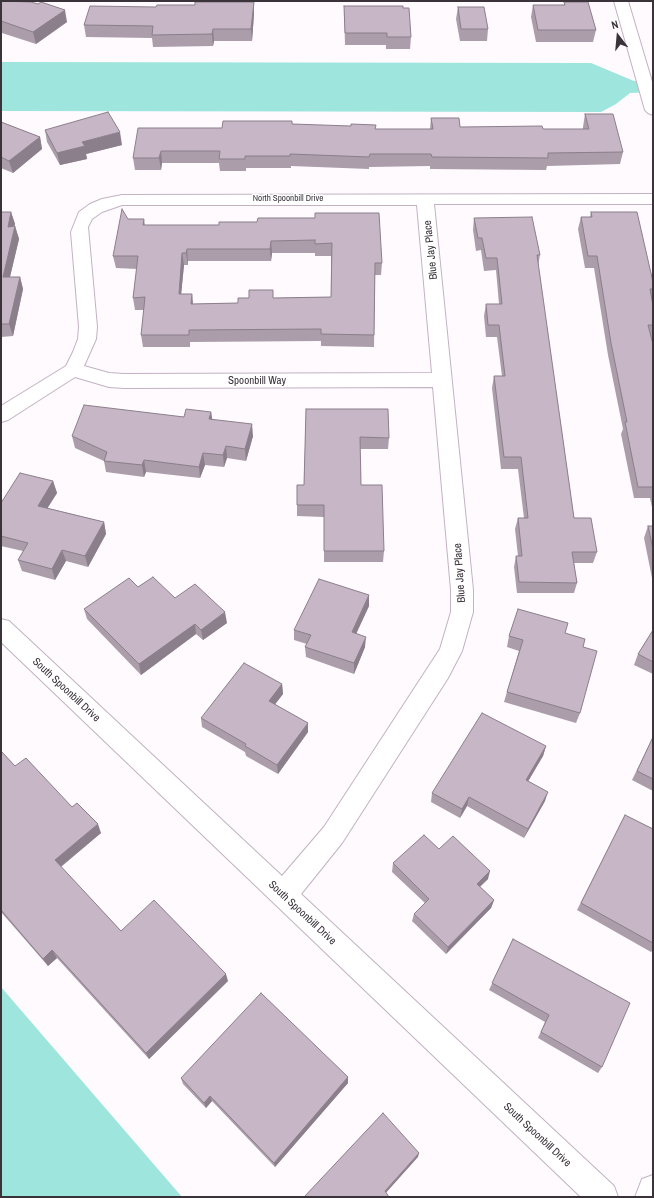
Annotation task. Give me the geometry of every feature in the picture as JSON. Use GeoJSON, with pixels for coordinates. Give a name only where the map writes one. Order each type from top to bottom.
{"type":"FeatureCollection","features":[{"type":"Feature","properties":{"kind":"street"},"geometry":{"type":"LineString","coordinates":[[621,1],[653,110]]}},
{"type":"Feature","properties":{"kind":"street","name":"North Spoonbill Drive"},"geometry":{"type":"LineString","coordinates":[[73,370],[87,339],[88,327],[78,232],[85,216],[96,208],[108,203],[122,200],[425,198],[653,199]]}},
{"type":"Feature","properties":{"kind":"street","name":"Blue Jay Place"},"geometry":{"type":"LineString","coordinates":[[283,895],[333,835],[440,671],[451,651],[462,612],[462,590],[425,198]]}},
{"type":"Feature","properties":{"kind":"street"},"geometry":{"type":"LineString","coordinates":[[1,415],[73,370]]}},
{"type":"Feature","properties":{"kind":"street","name":"Spoonbill Way"},"geometry":{"type":"LineString","coordinates":[[73,370],[110,380],[124,381],[442,380]]}},
{"type":"Feature","properties":{"kind":"street","name":"South Spoonbill Drive"},"geometry":{"type":"LineString","coordinates":[[1,628],[603,1197]]}},
{"type":"Feature","properties":{"kind":"street"},"geometry":{"type":"LineString","coordinates":[[650,1197],[653,1190]]}},
{"type":"Feature","properties":{"kind":"shaded area"},"geometry":{"type":"Polygon","coordinates":[[[1,62],[591,63],[634,81],[653,80],[653,92],[630,93],[616,104],[601,112],[1,111],[1,62]]]}},
{"type":"Feature","properties":{"kind":"shaded area"},"geometry":{"type":"Polygon","coordinates":[[[1,987],[182,1197],[1,1197],[1,987]]]}},
{"type":"Feature","properties":{"kind":"building"},"geometry":{"type":"Polygon","coordinates":[[[1,1],[31,2],[38,4],[41,2],[65,10],[33,32],[1,21],[1,1]]]}},
{"type":"Feature","properties":{"kind":"building"},"geometry":{"type":"Polygon","coordinates":[[[195,2],[254,2],[251,29],[213,29],[212,34],[152,35],[153,26],[84,25],[90,6],[156,7],[157,5],[195,5],[195,2]]]}},
{"type":"Feature","properties":{"kind":"building"},"geometry":{"type":"Polygon","coordinates":[[[564,2],[588,2],[596,30],[538,30],[533,5],[565,5],[564,2]]]}},
{"type":"Feature","properties":{"kind":"building"},"geometry":{"type":"Polygon","coordinates":[[[344,6],[403,6],[403,8],[409,8],[411,37],[387,37],[387,33],[345,33],[344,6]]]}},
{"type":"Feature","properties":{"kind":"building"},"geometry":{"type":"Polygon","coordinates":[[[458,7],[484,7],[488,29],[461,29],[458,7]]]}},
{"type":"Feature","properties":{"kind":"building"},"geometry":{"type":"Polygon","coordinates":[[[108,112],[120,132],[82,142],[85,146],[57,153],[45,130],[108,112]]]}},
{"type":"Feature","properties":{"kind":"building"},"geometry":{"type":"Polygon","coordinates":[[[585,114],[613,114],[623,152],[548,153],[548,158],[432,157],[431,154],[370,154],[369,157],[290,154],[290,156],[245,156],[245,159],[219,159],[220,151],[161,151],[159,158],[133,158],[138,128],[222,128],[223,121],[292,121],[292,124],[351,126],[351,124],[376,125],[375,129],[433,129],[431,118],[459,118],[460,127],[542,126],[543,129],[589,129],[585,114]]]}},
{"type":"Feature","properties":{"kind":"building"},"geometry":{"type":"Polygon","coordinates":[[[1,122],[40,137],[9,161],[1,157],[1,122]]]}},
{"type":"Feature","properties":{"kind":"building"},"geometry":{"type":"Polygon","coordinates":[[[122,209],[128,219],[144,219],[143,225],[219,225],[219,222],[257,222],[258,218],[315,218],[315,213],[379,213],[382,263],[375,263],[374,335],[321,334],[321,329],[189,330],[189,335],[141,335],[145,297],[133,298],[138,256],[113,256],[122,209]],[[315,240],[271,241],[270,249],[187,249],[186,253],[182,253],[179,294],[192,294],[191,304],[238,303],[238,298],[249,298],[249,290],[273,290],[273,298],[331,297],[332,243],[315,244],[315,240]]]}},
{"type":"Feature","properties":{"kind":"building"},"geometry":{"type":"Polygon","coordinates":[[[1,212],[11,212],[8,227],[15,226],[3,277],[20,277],[9,324],[1,324],[1,212]]]}},
{"type":"Feature","properties":{"kind":"building"},"geometry":{"type":"Polygon","coordinates":[[[591,212],[637,212],[653,282],[653,289],[650,289],[653,305],[653,325],[648,325],[653,344],[653,487],[638,487],[625,422],[627,422],[611,343],[597,256],[588,256],[581,217],[592,217],[591,212]]]}},
{"type":"Feature","properties":{"kind":"building"},"geometry":{"type":"Polygon","coordinates":[[[532,217],[540,255],[537,255],[574,518],[591,518],[597,552],[572,552],[577,583],[519,582],[516,556],[522,556],[518,518],[528,518],[521,457],[504,457],[494,376],[505,376],[499,325],[488,325],[486,304],[502,304],[497,258],[486,258],[482,238],[478,238],[474,218],[532,217]]]}},
{"type":"Feature","properties":{"kind":"building"},"geometry":{"type":"Polygon","coordinates":[[[84,405],[184,417],[186,409],[211,412],[209,419],[252,424],[245,449],[226,446],[223,455],[203,453],[199,467],[144,460],[142,465],[104,461],[107,452],[72,436],[84,405]]]}},
{"type":"Feature","properties":{"kind":"building"},"geometry":{"type":"Polygon","coordinates":[[[306,409],[388,409],[389,438],[360,437],[361,485],[382,485],[384,551],[324,551],[324,505],[297,505],[297,485],[304,485],[306,409]]]}},
{"type":"Feature","properties":{"kind":"building"},"geometry":{"type":"Polygon","coordinates":[[[20,473],[53,481],[38,506],[104,522],[85,556],[62,550],[52,569],[18,560],[28,543],[1,536],[1,503],[20,473]]]}},
{"type":"Feature","properties":{"kind":"building"},"geometry":{"type":"Polygon","coordinates":[[[648,526],[653,526],[653,549],[648,526]]]}},
{"type":"Feature","properties":{"kind":"building"},"geometry":{"type":"Polygon","coordinates":[[[153,577],[175,598],[195,584],[225,612],[201,630],[195,624],[139,664],[84,609],[129,578],[138,587],[153,577]]]}},
{"type":"Feature","properties":{"kind":"building"},"geometry":{"type":"Polygon","coordinates":[[[319,579],[369,595],[352,632],[366,637],[354,663],[305,647],[311,635],[294,630],[319,579]]]}},
{"type":"Feature","properties":{"kind":"building"},"geometry":{"type":"Polygon","coordinates":[[[518,609],[568,623],[565,633],[585,639],[583,647],[597,651],[580,713],[507,692],[523,640],[509,636],[518,609]]]}},
{"type":"Feature","properties":{"kind":"building"},"geometry":{"type":"Polygon","coordinates":[[[653,630],[653,662],[638,654],[653,630]]]}},
{"type":"Feature","properties":{"kind":"building"},"geometry":{"type":"Polygon","coordinates":[[[244,663],[282,684],[269,701],[308,723],[277,765],[245,746],[246,744],[201,718],[244,663]]]}},
{"type":"Feature","properties":{"kind":"building"},"geometry":{"type":"Polygon","coordinates":[[[482,713],[546,746],[526,780],[548,792],[528,829],[469,797],[462,809],[432,793],[482,713]]]}},
{"type":"Feature","properties":{"kind":"building"},"geometry":{"type":"Polygon","coordinates":[[[653,737],[653,779],[637,771],[653,737]]]}},
{"type":"Feature","properties":{"kind":"building"},"geometry":{"type":"Polygon","coordinates":[[[1,751],[15,766],[26,758],[72,807],[77,803],[98,824],[55,860],[121,931],[154,900],[226,974],[146,1053],[52,950],[43,959],[1,910],[1,751]]]}},
{"type":"Feature","properties":{"kind":"building"},"geometry":{"type":"Polygon","coordinates":[[[625,815],[653,829],[653,943],[581,903],[625,815]]]}},
{"type":"Feature","properties":{"kind":"building"},"geometry":{"type":"Polygon","coordinates":[[[424,835],[439,849],[453,836],[490,871],[477,884],[494,900],[448,947],[414,914],[429,899],[393,863],[424,835]]]}},
{"type":"Feature","properties":{"kind":"building"},"geometry":{"type":"Polygon","coordinates":[[[513,939],[630,1003],[602,1067],[541,1032],[549,1015],[492,983],[513,939]]]}},
{"type":"Feature","properties":{"kind":"building"},"geometry":{"type":"Polygon","coordinates":[[[261,993],[348,1077],[274,1163],[210,1096],[204,1103],[181,1078],[261,993]]]}},
{"type":"Feature","properties":{"kind":"building"},"geometry":{"type":"Polygon","coordinates":[[[383,1113],[419,1153],[385,1191],[389,1197],[304,1197],[383,1113]]]}}]}
